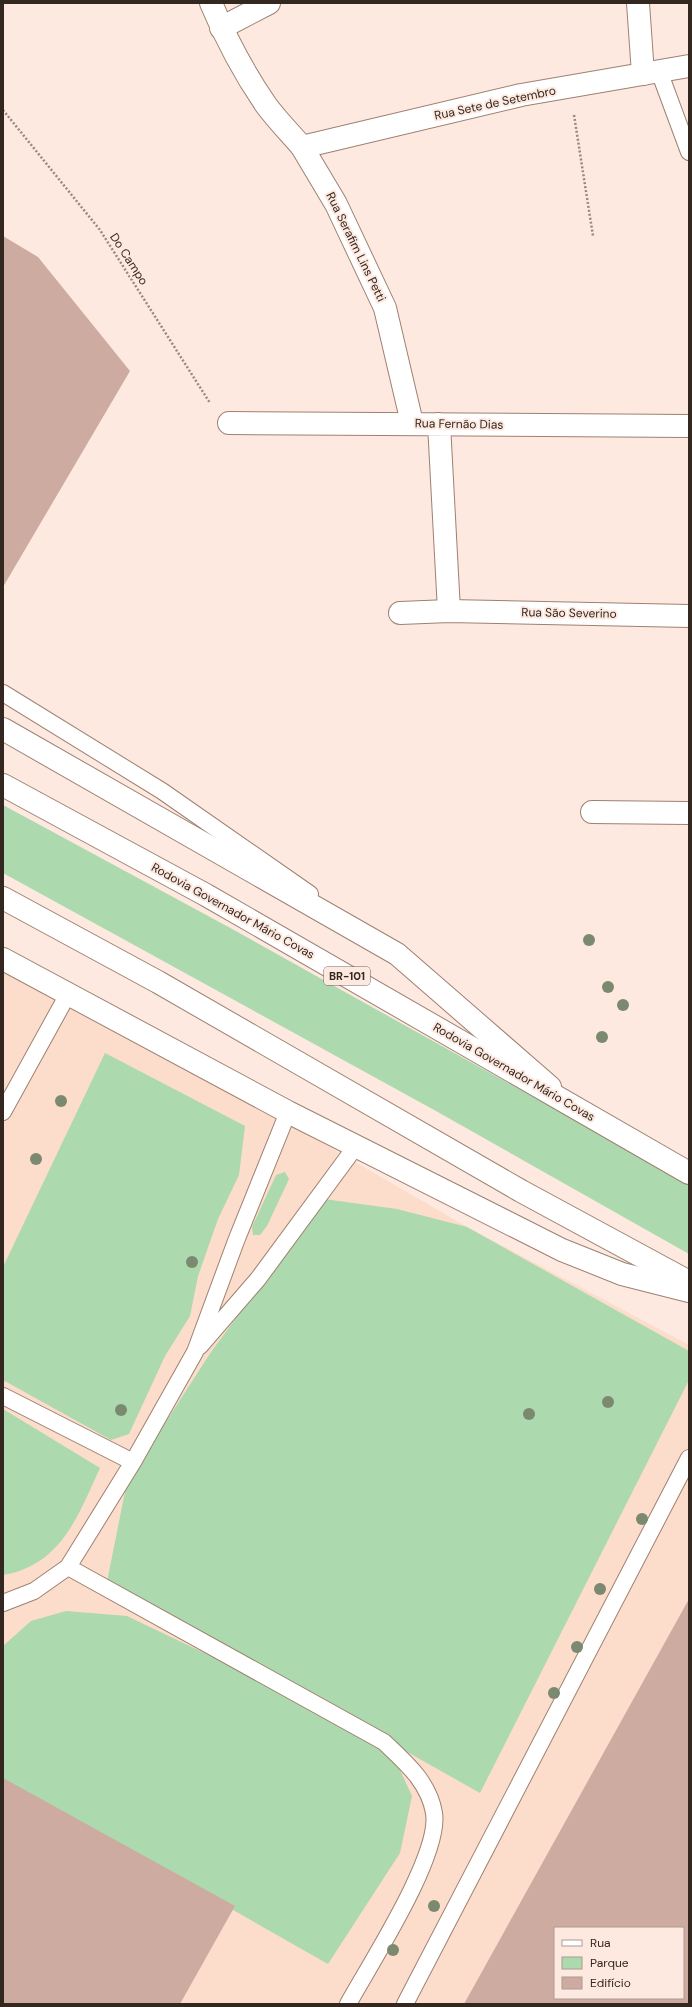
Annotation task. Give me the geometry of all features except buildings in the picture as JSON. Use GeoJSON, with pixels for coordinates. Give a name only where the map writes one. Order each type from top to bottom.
{"type":"FeatureCollection","features":[{"type":"Feature","properties":{"kind":"main road","name":"Rua Serafim Lins Petti"},"geometry":{"type":"LineString","coordinates":[[211,3],[221,28],[242,66],[267,106],[302,147],[336,204],[385,308],[412,423]]}},
{"type":"Feature","properties":{"kind":"main road"},"geometry":{"type":"LineString","coordinates":[[221,28],[269,3]]}},
{"type":"Feature","properties":{"kind":"main road"},"geometry":{"type":"LineString","coordinates":[[638,3],[651,73]]}},
{"type":"Feature","properties":{"kind":"main road","name":"Rua Sete de Setembro"},"geometry":{"type":"LineString","coordinates":[[302,147],[521,95],[689,66]]}},
{"type":"Feature","properties":{"kind":"main road","name":"Rua Fernão Dias"},"geometry":{"type":"LineString","coordinates":[[229,423],[689,426]]}},
{"type":"Feature","properties":{"kind":"main road"},"geometry":{"type":"LineString","coordinates":[[439,424],[449,611]]}},
{"type":"Feature","properties":{"kind":"main road","name":"Rua São Severino"},"geometry":{"type":"LineString","coordinates":[[400,613],[449,611],[689,616]]}},
{"type":"Feature","properties":{"kind":"main road"},"geometry":{"type":"LineString","coordinates":[[3,729],[397,954],[570,1104]]}},
{"type":"Feature","properties":{"kind":"main road","name":"Rodovia Governador Mário Covas"},"geometry":{"type":"LineString","coordinates":[[3,785],[206,895],[689,1172]]}},
{"type":"Feature","properties":{"kind":"main road"},"geometry":{"type":"LineString","coordinates":[[592,812],[689,813]]}},
{"type":"Feature","properties":{"kind":"main road"},"geometry":{"type":"LineString","coordinates":[[3,898],[158,982],[521,1191],[689,1282]]}},
{"type":"Feature","properties":{"kind":"main road"},"geometry":{"type":"LineString","coordinates":[[4,961],[288,1112],[484,1213],[562,1250],[622,1274],[689,1291]]}},
{"type":"Feature","properties":{"kind":"lane"},"geometry":{"type":"LineString","coordinates":[[651,73],[689,152]]}},
{"type":"Feature","properties":{"kind":"lane"},"geometry":{"type":"LineString","coordinates":[[3,693],[162,791],[397,954]]}},
{"type":"Feature","properties":{"kind":"lane"},"geometry":{"type":"LineString","coordinates":[[3,1112],[68,994]]}},
{"type":"Feature","properties":{"kind":"lane"},"geometry":{"type":"LineString","coordinates":[[3,1603],[34,1591],[68,1567],[133,1462],[195,1352],[236,1241],[288,1112]]}},
{"type":"Feature","properties":{"kind":"lane"},"geometry":{"type":"LineString","coordinates":[[195,1352],[258,1279],[356,1146]]}},
{"type":"Feature","properties":{"kind":"lane"},"geometry":{"type":"LineString","coordinates":[[3,1396],[133,1462]]}},
{"type":"Feature","properties":{"kind":"lane"},"geometry":{"type":"LineString","coordinates":[[405,2004],[689,1458]]}},
{"type":"Feature","properties":{"kind":"lane"},"geometry":{"type":"LineString","coordinates":[[68,1567],[384,1742],[412,1768],[428,1793],[434,1813],[433,1829],[423,1866],[392,1926],[348,2004]]}},
{"type":"Feature","properties":{"kind":"path"},"geometry":{"type":"LineString","coordinates":[[569,86],[593,236]]}},
{"type":"Feature","properties":{"kind":"path","name":"Do Campo"},"geometry":{"type":"LineString","coordinates":[[3,110],[100,230],[220,418],[229,423]]}},
{"type":"Feature","properties":{"kind":"shaded area"},"geometry":{"type":"Polygon","coordinates":[[[3,969],[257,1105],[467,1227],[689,1345],[689,2004],[3,2004],[3,969]]]}},
{"type":"Feature","properties":{"kind":"green space"},"geometry":{"type":"Polygon","coordinates":[[[3,805],[234,930],[689,1184],[689,1254],[436,1111],[3,873],[3,805]]]}},
{"type":"Feature","properties":{"kind":"green space"},"geometry":{"type":"Polygon","coordinates":[[[105,1053],[245,1126],[239,1175],[218,1219],[198,1276],[190,1316],[165,1356],[129,1434],[111,1440],[3,1380],[3,1267],[105,1053]]]}},
{"type":"Feature","properties":{"kind":"green space"},"geometry":{"type":"Polygon","coordinates":[[[285,1172],[289,1179],[267,1226],[260,1235],[253,1235],[252,1227],[276,1175],[285,1172]]]}},
{"type":"Feature","properties":{"kind":"green space"},"geometry":{"type":"Polygon","coordinates":[[[324,1199],[397,1209],[467,1227],[689,1351],[689,1380],[480,1793],[386,1740],[412,1796],[400,1853],[328,1964],[3,1779],[3,1646],[31,1621],[66,1611],[127,1616],[376,1735],[106,1587],[127,1482],[211,1352],[324,1199]]]}},
{"type":"Feature","properties":{"kind":"green space"},"geometry":{"type":"Polygon","coordinates":[[[3,1409],[100,1468],[75,1520],[54,1549],[40,1561],[23,1569],[3,1575],[3,1409]]]}}]}
